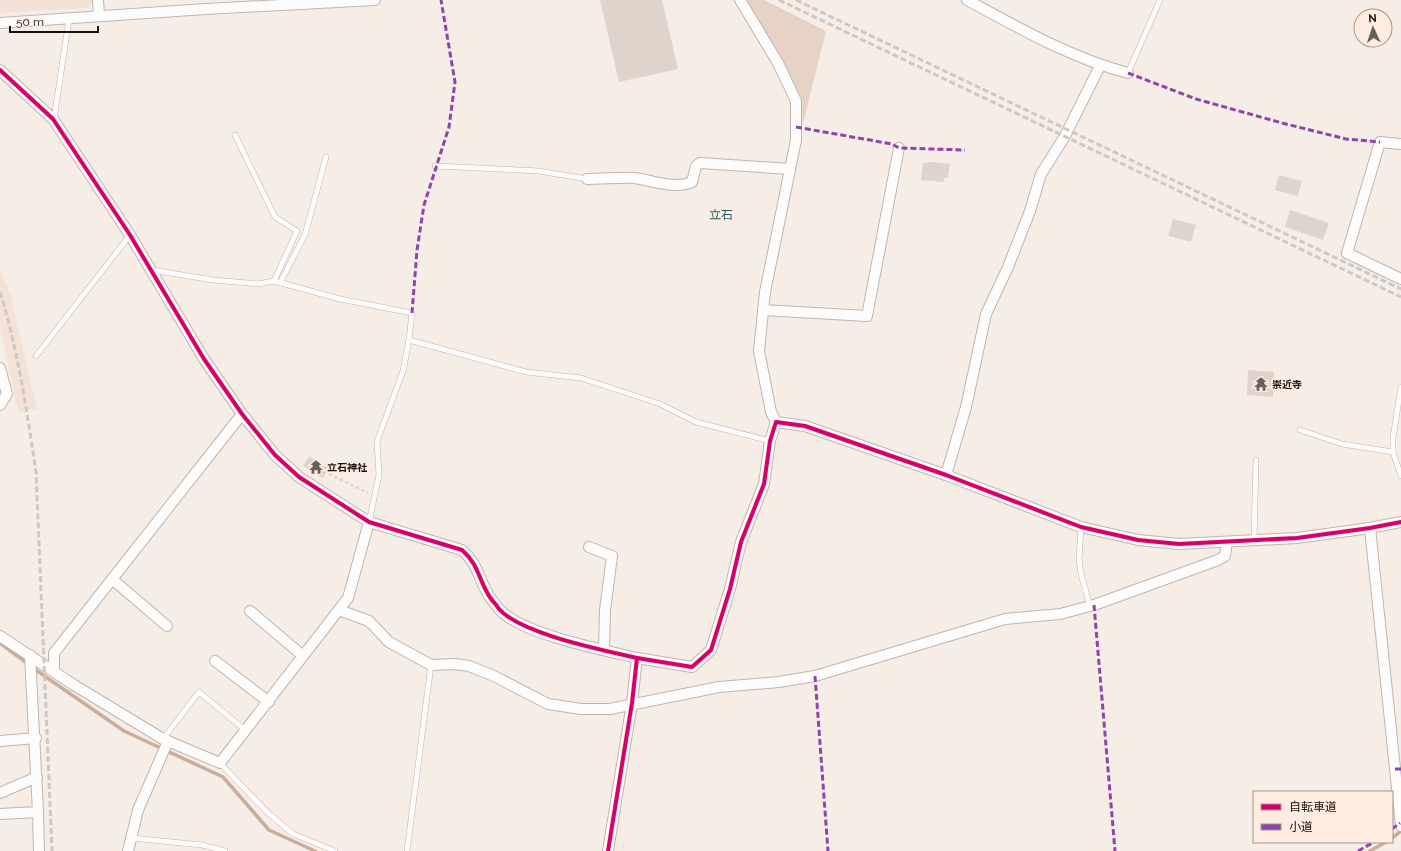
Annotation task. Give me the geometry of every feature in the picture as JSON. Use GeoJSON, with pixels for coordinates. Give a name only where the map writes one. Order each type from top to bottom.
{"type":"FeatureCollection","features":[{"type":"Feature","properties":{"kind":"street"},"geometry":{"type":"LineString","coordinates":[[98,0],[99,16]]}},
{"type":"Feature","properties":{"kind":"street"},"geometry":{"type":"LineString","coordinates":[[0,23],[69,19],[206,4],[375,0]]}},
{"type":"Feature","properties":{"kind":"street"},"geometry":{"type":"LineString","coordinates":[[0,70],[54,119],[130,235],[204,359],[242,414],[275,455],[299,477],[369,522],[462,550],[472,558],[488,595],[501,611],[520,625],[577,644],[637,658],[692,667],[711,650],[730,589],[741,542],[764,484],[770,441],[776,422],[771,412],[759,351],[765,292],[796,140],[796,101],[778,63],[740,0]]}},
{"type":"Feature","properties":{"kind":"street"},"geometry":{"type":"LineString","coordinates":[[967,0],[1028,33],[1100,66],[1128,73]]}},
{"type":"Feature","properties":{"kind":"street"},"geometry":{"type":"LineString","coordinates":[[946,475],[966,407],[986,314],[1022,232],[1041,174],[1065,136],[1100,66]]}},
{"type":"Feature","properties":{"kind":"street"},"geometry":{"type":"LineString","coordinates":[[1401,144],[1380,142],[1348,253],[1401,279]]}},
{"type":"Feature","properties":{"kind":"street"},"geometry":{"type":"LineString","coordinates":[[763,310],[867,316],[899,148]]}},
{"type":"Feature","properties":{"kind":"street"},"geometry":{"type":"LineString","coordinates":[[587,179],[633,178],[666,184],[686,185],[692,182],[696,166],[700,163],[790,169]]}},
{"type":"Feature","properties":{"kind":"street"},"geometry":{"type":"LineString","coordinates":[[0,405],[7,394],[1,372]]}},
{"type":"Feature","properties":{"kind":"street"},"geometry":{"type":"LineString","coordinates":[[54,670],[54,652],[242,414]]}},
{"type":"Feature","properties":{"kind":"street"},"geometry":{"type":"LineString","coordinates":[[776,422],[805,426],[946,475],[1081,527],[1138,540],[1179,544],[1254,541],[1297,538],[1370,528],[1401,522]]}},
{"type":"Feature","properties":{"kind":"street"},"geometry":{"type":"LineString","coordinates":[[0,636],[54,670],[74,685],[165,740],[220,763],[269,702],[348,598],[369,522]]}},
{"type":"Feature","properties":{"kind":"street"},"geometry":{"type":"LineString","coordinates":[[1370,528],[1401,826]]}},
{"type":"Feature","properties":{"kind":"street"},"geometry":{"type":"LineString","coordinates":[[338,610],[369,621],[388,642],[431,665],[455,664],[469,666],[494,676],[548,704],[581,709],[610,709],[632,703],[719,687],[780,682],[815,676],[1005,619],[1060,614],[1090,606],[1218,560],[1225,556],[1227,542]]}},
{"type":"Feature","properties":{"kind":"street"},"geometry":{"type":"LineString","coordinates":[[590,547],[612,556],[605,610],[604,650]]}},
{"type":"Feature","properties":{"kind":"street"},"geometry":{"type":"LineString","coordinates":[[112,579],[167,626]]}},
{"type":"Feature","properties":{"kind":"street"},"geometry":{"type":"LineString","coordinates":[[250,611],[304,656]]}},
{"type":"Feature","properties":{"kind":"street"},"geometry":{"type":"LineString","coordinates":[[30,655],[36,738],[40,851]]}},
{"type":"Feature","properties":{"kind":"street"},"geometry":{"type":"LineString","coordinates":[[608,851],[632,703],[637,658]]}},
{"type":"Feature","properties":{"kind":"street"},"geometry":{"type":"LineString","coordinates":[[215,661],[269,702]]}},
{"type":"Feature","properties":{"kind":"street"},"geometry":{"type":"LineString","coordinates":[[0,740],[36,738]]}},
{"type":"Feature","properties":{"kind":"street"},"geometry":{"type":"LineString","coordinates":[[128,851],[138,810],[165,740]]}},
{"type":"Feature","properties":{"kind":"street"},"geometry":{"type":"LineString","coordinates":[[0,793],[37,777]]}},
{"type":"Feature","properties":{"kind":"street"},"geometry":{"type":"LineString","coordinates":[[0,814],[38,812]]}},
{"type":"Feature","properties":{"kind":"lane"},"geometry":{"type":"LineString","coordinates":[[1128,73],[1160,0]]}},
{"type":"Feature","properties":{"kind":"lane"},"geometry":{"type":"LineString","coordinates":[[54,119],[69,19]]}},
{"type":"Feature","properties":{"kind":"lane"},"geometry":{"type":"LineString","coordinates":[[235,135],[275,217],[298,231],[277,282]]}},
{"type":"Feature","properties":{"kind":"lane"},"geometry":{"type":"LineString","coordinates":[[277,282],[305,235],[326,157]]}},
{"type":"Feature","properties":{"kind":"lane"},"geometry":{"type":"LineString","coordinates":[[435,166],[539,171],[587,179]]}},
{"type":"Feature","properties":{"kind":"lane"},"geometry":{"type":"LineString","coordinates":[[36,356],[130,235]]}},
{"type":"Feature","properties":{"kind":"lane"},"geometry":{"type":"LineString","coordinates":[[151,270],[213,280],[258,284],[277,282],[340,299],[412,313],[403,371],[377,441],[379,475],[369,522]]}},
{"type":"Feature","properties":{"kind":"lane"},"geometry":{"type":"LineString","coordinates":[[409,340],[526,372],[581,378],[660,404],[696,422],[770,441]]}},
{"type":"Feature","properties":{"kind":"lane"},"geometry":{"type":"LineString","coordinates":[[1401,386],[1395,414],[1393,452],[1401,476]]}},
{"type":"Feature","properties":{"kind":"lane"},"geometry":{"type":"LineString","coordinates":[[1300,430],[1342,444],[1393,452]]}},
{"type":"Feature","properties":{"kind":"lane"},"geometry":{"type":"LineString","coordinates":[[1254,541],[1256,460]]}},
{"type":"Feature","properties":{"kind":"lane"},"geometry":{"type":"LineString","coordinates":[[1081,527],[1079,559],[1081,574],[1090,606]]}},
{"type":"Feature","properties":{"kind":"lane"},"geometry":{"type":"LineString","coordinates":[[407,851],[431,665]]}},
{"type":"Feature","properties":{"kind":"lane"},"geometry":{"type":"LineString","coordinates":[[165,740],[199,692],[245,730]]}},
{"type":"Feature","properties":{"kind":"lane"},"geometry":{"type":"LineString","coordinates":[[220,763],[267,812],[293,834],[335,851]]}},
{"type":"Feature","properties":{"kind":"lane"},"geometry":{"type":"LineString","coordinates":[[131,838],[202,845],[225,851]]}},
{"type":"Feature","properties":{"kind":"path"},"geometry":{"type":"LineString","coordinates":[[330,474],[374,496]]}},
{"type":"Feature","properties":{"kind":"shaded area"},"geometry":{"type":"Polygon","coordinates":[[[0,0],[92,0],[93,3],[88,8],[0,13],[0,0]]]}},
{"type":"Feature","properties":{"kind":"shaded area"},"geometry":{"type":"Polygon","coordinates":[[[744,0],[764,0],[826,31],[803,124],[799,96],[794,82],[744,0]]]}},
{"type":"Feature","properties":{"kind":"shaded area"},"geometry":{"type":"Polygon","coordinates":[[[0,268],[11,296],[37,409],[18,412],[0,326],[0,268]]]}},
{"type":"Feature","properties":{"kind":"building"},"geometry":{"type":"Polygon","coordinates":[[[600,0],[662,0],[678,69],[619,82],[600,0]]]}},
{"type":"Feature","properties":{"kind":"building"},"geometry":{"type":"Polygon","coordinates":[[[932,162],[950,164],[948,178],[944,178],[944,182],[921,180],[923,163],[932,162]]]}},
{"type":"Feature","properties":{"kind":"building"},"geometry":{"type":"Polygon","coordinates":[[[1279,175],[1302,181],[1298,196],[1275,190],[1279,175]]]}},
{"type":"Feature","properties":{"kind":"building"},"geometry":{"type":"Polygon","coordinates":[[[1290,210],[1329,223],[1323,240],[1285,227],[1290,210]]]}},
{"type":"Feature","properties":{"kind":"building"},"geometry":{"type":"Polygon","coordinates":[[[1173,219],[1196,225],[1191,242],[1168,236],[1173,219]]]}},
{"type":"Feature","properties":{"kind":"building","name":"崇近寺"},"geometry":{"type":"Polygon","coordinates":[[[1248,370],[1274,372],[1273,397],[1247,395],[1248,370]]]}},
{"type":"Feature","properties":{"kind":"building","name":"立石神社"},"geometry":{"type":"Polygon","coordinates":[[[309,456],[329,468],[323,478],[303,466],[309,456]]]}},
{"type":"Feature","properties":{"kind":"waterway"},"geometry":{"type":"LineString","coordinates":[[0,643],[28,664]]}},
{"type":"Feature","properties":{"kind":"waterway"},"geometry":{"type":"LineString","coordinates":[[33,668],[124,731],[223,777],[269,830],[315,851]]}},
{"type":"Feature","properties":{"kind":"waterway"},"geometry":{"type":"LineString","coordinates":[[1393,837],[1401,831]]}},
{"type":"Feature","properties":{"kind":"waterway"},"geometry":{"type":"LineString","coordinates":[[1370,851],[1384,843]]}},
{"type":"Feature","properties":{"kind":"railway"},"geometry":{"type":"LineString","coordinates":[[779,0],[1401,297]]}},
{"type":"Feature","properties":{"kind":"railway"},"geometry":{"type":"LineString","coordinates":[[796,0],[1401,289]]}},
{"type":"Feature","properties":{"kind":"railway"},"geometry":{"type":"LineString","coordinates":[[0,292],[17,359],[36,472],[52,851]]}},
{"type":"Feature","properties":{"kind":"marked path"},"geometry":{"type":"LineString","coordinates":[[412,313],[417,250],[424,205],[449,127],[455,82],[441,0]]}},
{"type":"Feature","properties":{"kind":"marked path"},"geometry":{"type":"LineString","coordinates":[[1128,73],[1196,99],[1282,123],[1346,139],[1380,142]]}},
{"type":"Feature","properties":{"kind":"marked path"},"geometry":{"type":"LineString","coordinates":[[796,127],[892,144],[899,148],[965,150]]}},
{"type":"Feature","properties":{"kind":"marked path"},"geometry":{"type":"LineString","coordinates":[[1094,605],[1115,851]]}},
{"type":"Feature","properties":{"kind":"marked path"},"geometry":{"type":"LineString","coordinates":[[815,676],[828,851]]}},
{"type":"Feature","properties":{"kind":"marked path"},"geometry":{"type":"LineString","coordinates":[[1395,769],[1401,769]]}},
{"type":"Feature","properties":{"kind":"marked path"},"geometry":{"type":"LineString","coordinates":[[1393,828],[1400,823]]}},
{"type":"Feature","properties":{"kind":"marked path"},"geometry":{"type":"LineString","coordinates":[[1358,851],[1372,843]]}},
{"type":"Feature","properties":{"kind":"cycle path"},"geometry":{"type":"LineString","coordinates":[[0,70],[53,119],[130,235],[204,359],[242,414],[275,455],[299,477],[369,522],[462,550],[475,566],[491,598],[499,609],[510,618],[525,626],[564,640],[637,658]]}},
{"type":"Feature","properties":{"kind":"cycle path"},"geometry":{"type":"LineString","coordinates":[[608,851],[632,703],[637,658],[692,667],[711,650],[730,589],[741,542],[764,484],[770,441],[776,422],[805,426],[946,475],[1081,527],[1138,540],[1179,544],[1297,538],[1370,528],[1401,522]]}},
{"type":"Feature","properties":{"kind":"place","name":"崇近寺"},"geometry":{"type":"Point","coordinates":[1261,384]}},
{"type":"Feature","properties":{"kind":"place","name":"立石神社"},"geometry":{"type":"Point","coordinates":[316,467]}},
{"type":"Feature","properties":{"kind":"district","name":"立石"},"geometry":{"type":"Point","coordinates":[721,215]}}]}
